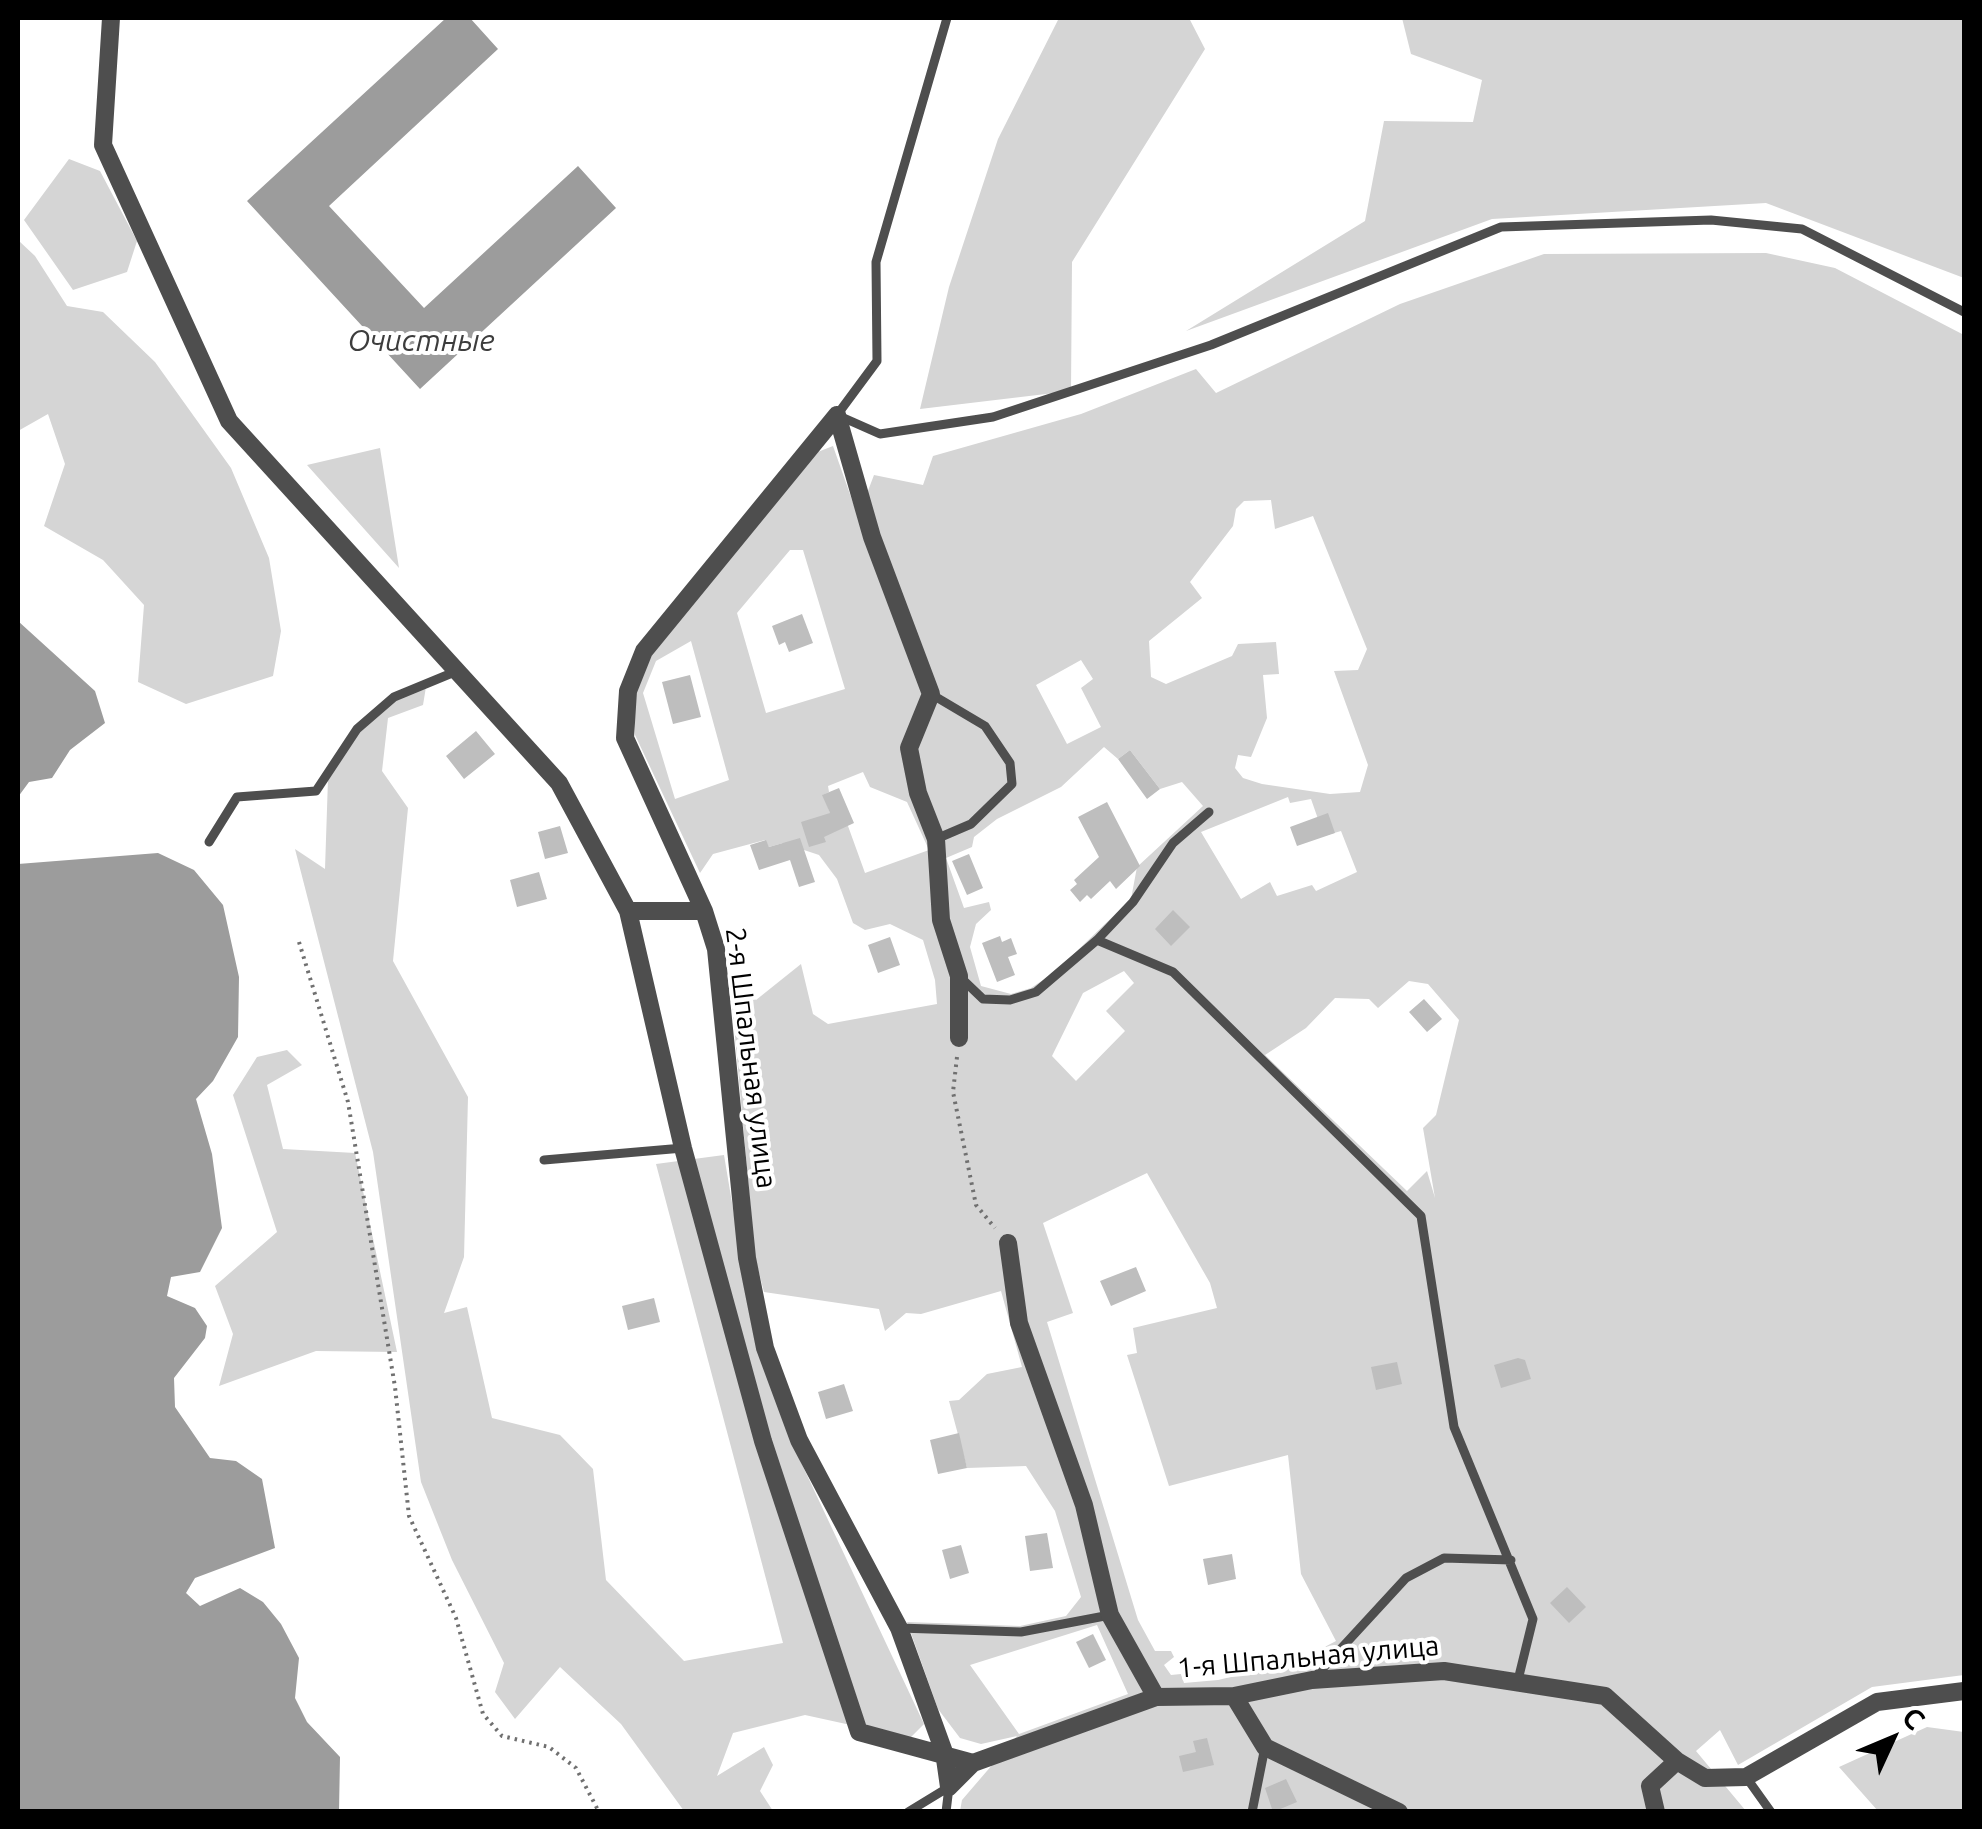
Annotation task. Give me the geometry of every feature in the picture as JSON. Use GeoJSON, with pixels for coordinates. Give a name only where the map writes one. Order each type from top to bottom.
{"type":"FeatureCollection","features":[{"type":"Feature","properties":{"kind":"street"},"geometry":{"type":"LineString","coordinates":[[112,18],[103,145],[229,421],[559,783],[628,912],[682,1148],[762,1440],[859,1732],[973,1762]]}},
{"type":"Feature","properties":{"kind":"street"},"geometry":{"type":"LineString","coordinates":[[837,415],[872,537],[931,694],[909,748],[918,793],[936,839],[941,920],[959,976],[959,1038]]}},
{"type":"Feature","properties":{"kind":"street","name":"2-я Шпальная улица"},"geometry":{"type":"LineString","coordinates":[[837,415],[644,652],[628,691],[625,738],[704,911],[716,949],[747,1258],[765,1348],[799,1440],[899,1628],[944,1752],[950,1787]]}},
{"type":"Feature","properties":{"kind":"street"},"geometry":{"type":"LineString","coordinates":[[628,912],[704,911]]}},
{"type":"Feature","properties":{"kind":"street"},"geometry":{"type":"LineString","coordinates":[[1008,1243],[1019,1323],[1084,1505],[1110,1615],[1156,1697]]}},
{"type":"Feature","properties":{"kind":"street","name":"1-я Шпальная улица"},"geometry":{"type":"LineString","coordinates":[[950,1787],[973,1762],[1156,1697],[1234,1696],[1312,1680],[1444,1671],[1605,1696],[1677,1762],[1705,1778],[1746,1777]]}},
{"type":"Feature","properties":{"kind":"street"},"geometry":{"type":"LineString","coordinates":[[1746,1777],[1877,1702],[1964,1691]]}},
{"type":"Feature","properties":{"kind":"street"},"geometry":{"type":"LineString","coordinates":[[1234,1696],[1264,1747],[1372,1807],[1399,1812]]}},
{"type":"Feature","properties":{"kind":"street"},"geometry":{"type":"LineString","coordinates":[[1656,1812],[1650,1786],[1677,1762]]}},
{"type":"Feature","properties":{"kind":"lane"},"geometry":{"type":"LineString","coordinates":[[947,18],[876,262],[877,362],[837,415],[880,434],[993,417],[1211,345],[1501,227],[1712,220],[1802,229],[1964,312]]}},
{"type":"Feature","properties":{"kind":"lane"},"geometry":{"type":"LineString","coordinates":[[209,842],[237,797],[316,791],[356,729],[394,698],[459,670]]}},
{"type":"Feature","properties":{"kind":"lane"},"geometry":{"type":"LineString","coordinates":[[931,694],[985,726],[1010,763],[1012,784],[971,824],[936,839]]}},
{"type":"Feature","properties":{"kind":"lane"},"geometry":{"type":"LineString","coordinates":[[959,976],[983,999],[1010,1000],[1036,992],[1097,940],[1133,902],[1173,842],[1209,812]]}},
{"type":"Feature","properties":{"kind":"lane"},"geometry":{"type":"LineString","coordinates":[[1097,940],[1172,972],[1421,1216],[1454,1427],[1533,1619],[1518,1680]]}},
{"type":"Feature","properties":{"kind":"lane"},"geometry":{"type":"LineString","coordinates":[[544,1160],[682,1148]]}},
{"type":"Feature","properties":{"kind":"lane"},"geometry":{"type":"LineString","coordinates":[[1312,1680],[1406,1578],[1444,1558],[1511,1560]]}},
{"type":"Feature","properties":{"kind":"lane"},"geometry":{"type":"LineString","coordinates":[[899,1628],[1021,1632],[1110,1615]]}},
{"type":"Feature","properties":{"kind":"lane"},"geometry":{"type":"LineString","coordinates":[[1252,1812],[1264,1747]]}},
{"type":"Feature","properties":{"kind":"lane"},"geometry":{"type":"LineString","coordinates":[[1746,1777],[1771,1812]]}},
{"type":"Feature","properties":{"kind":"lane"},"geometry":{"type":"LineString","coordinates":[[908,1812],[950,1787]]}},
{"type":"Feature","properties":{"kind":"lane"},"geometry":{"type":"LineString","coordinates":[[946,1812],[950,1787]]}},
{"type":"Feature","properties":{"kind":"path"},"geometry":{"type":"LineString","coordinates":[[299,942],[348,1102],[395,1387],[409,1516],[456,1618],[483,1714],[502,1736],[549,1748],[576,1768],[599,1812]]}},
{"type":"Feature","properties":{"kind":"path"},"geometry":{"type":"LineString","coordinates":[[959,1038],[953,1092],[976,1205],[1008,1243]]}},
{"type":"Feature","properties":{"kind":"shaded area"},"geometry":{"type":"Polygon","coordinates":[[[1059,18],[1189,18],[1205,49],[1072,262],[1071,391],[920,409],[949,287],[998,139],[1059,18]]]}},
{"type":"Feature","properties":{"kind":"shaded area"},"geometry":{"type":"Polygon","coordinates":[[[1402,18],[1964,18],[1964,278],[1766,203],[1492,219],[1186,331],[1365,221],[1384,121],[1473,122],[1482,80],[1411,54],[1402,18]]]}},
{"type":"Feature","properties":{"kind":"shaded area"},"geometry":{"type":"Polygon","coordinates":[[[69,159],[100,171],[137,241],[127,272],[73,290],[24,220],[69,159]]]}},
{"type":"Feature","properties":{"kind":"shaded area"},"geometry":{"type":"Polygon","coordinates":[[[18,240],[35,256],[67,306],[103,312],[155,362],[231,468],[269,558],[281,631],[273,676],[186,704],[138,682],[144,605],[103,560],[44,526],[65,464],[48,414],[18,431],[18,240]]]}},
{"type":"Feature","properties":{"kind":"shaded area"},"geometry":{"type":"Polygon","coordinates":[[[1766,253],[1835,268],[1964,335],[1964,1675],[1872,1687],[1738,1765],[1720,1730],[1696,1751],[1746,1811],[960,1811],[962,1800],[1017,1736],[981,1744],[960,1738],[938,1709],[907,1622],[1020,1626],[1066,1616],[1081,1597],[1055,1511],[1026,1466],[967,1468],[949,1401],[959,1400],[987,1374],[1022,1367],[1001,1291],[921,1314],[906,1313],[885,1331],[879,1309],[764,1292],[755,1257],[731,992],[751,989],[756,1000],[801,964],[813,1014],[828,1024],[937,1004],[935,980],[923,940],[890,924],[865,930],[853,923],[837,879],[819,855],[783,843],[769,847],[765,840],[713,854],[700,873],[635,735],[634,693],[650,657],[810,455],[833,446],[858,517],[874,475],[923,485],[933,456],[1081,414],[1196,369],[1216,393],[1400,304],[1544,254],[1766,253]],[[1271,500],[1244,501],[1236,509],[1233,526],[1190,582],[1202,598],[1149,641],[1151,677],[1166,684],[1232,656],[1238,644],[1276,642],[1279,674],[1263,675],[1267,718],[1251,757],[1238,755],[1235,768],[1243,778],[1262,784],[1330,794],[1360,792],[1368,765],[1334,671],[1358,670],[1367,649],[1313,516],[1275,529],[1271,500]],[[790,550],[737,613],[766,713],[845,689],[803,550],[790,550]],[[691,641],[656,661],[643,693],[675,799],[729,780],[691,641]],[[1081,660],[1036,685],[1067,744],[1101,727],[1081,688],[1093,679],[1081,660]],[[1104,747],[1061,787],[997,819],[974,837],[972,847],[946,858],[964,908],[989,902],[991,910],[976,924],[970,947],[981,986],[1011,994],[1031,988],[1055,972],[1131,899],[1137,867],[1203,806],[1182,782],[1160,789],[1130,750],[1118,759],[1104,747]],[[863,772],[828,786],[829,792],[823,795],[835,825],[848,826],[865,873],[929,850],[907,802],[870,787],[863,772]],[[1288,797],[1201,832],[1241,899],[1270,882],[1277,896],[1312,885],[1316,891],[1357,872],[1341,831],[1324,836],[1311,799],[1290,803],[1288,797]],[[1124,971],[1083,993],[1052,1056],[1076,1081],[1125,1031],[1106,1011],[1134,983],[1124,971]],[[1409,981],[1378,1008],[1369,999],[1335,998],[1306,1028],[1265,1055],[1407,1191],[1427,1171],[1435,1198],[1423,1128],[1436,1115],[1459,1020],[1428,984],[1409,981]],[[1147,1173],[1043,1223],[1073,1313],[1047,1322],[1138,1620],[1155,1651],[1171,1651],[1174,1657],[1164,1665],[1171,1675],[1181,1674],[1184,1683],[1218,1680],[1298,1661],[1336,1641],[1301,1574],[1288,1455],[1169,1486],[1127,1355],[1137,1353],[1133,1328],[1217,1308],[1210,1283],[1147,1173]],[[1097,1625],[970,1665],[1019,1734],[1128,1694],[1097,1625]]]}},
{"type":"Feature","properties":{"kind":"shaded area"},"geometry":{"type":"Polygon","coordinates":[[[380,448],[399,568],[307,465],[380,448]]]}},
{"type":"Feature","properties":{"kind":"shaded area"},"geometry":{"type":"Polygon","coordinates":[[[426,687],[423,705],[388,718],[382,771],[408,808],[393,961],[468,1097],[464,1257],[444,1313],[467,1307],[492,1418],[560,1435],[593,1469],[606,1580],[684,1661],[783,1643],[656,1164],[724,1155],[756,1346],[798,1456],[924,1724],[910,1738],[805,1715],[733,1733],[717,1776],[764,1747],[773,1765],[760,1791],[773,1811],[684,1811],[621,1724],[560,1667],[515,1719],[495,1692],[504,1663],[452,1560],[421,1482],[373,1152],[295,849],[325,869],[328,779],[359,731],[396,699],[426,687]]]}},
{"type":"Feature","properties":{"kind":"shaded area"},"geometry":{"type":"Polygon","coordinates":[[[287,1050],[302,1065],[267,1085],[283,1149],[355,1153],[397,1352],[316,1351],[219,1386],[233,1334],[215,1286],[277,1232],[233,1095],[257,1057],[287,1050]]]}},
{"type":"Feature","properties":{"kind":"shaded area"},"geometry":{"type":"Polygon","coordinates":[[[1927,1727],[1964,1732],[1964,1811],[1878,1811],[1839,1767],[1927,1727]]]}},
{"type":"Feature","properties":{"kind":"water","name":"Очистные"},"geometry":{"type":"Polygon","coordinates":[[[446,18],[470,18],[498,49],[329,206],[424,308],[578,166],[616,208],[420,389],[247,201],[446,18]]]}},
{"type":"Feature","properties":{"kind":"water"},"geometry":{"type":"Polygon","coordinates":[[[18,621],[95,691],[105,723],[70,750],[52,778],[29,782],[18,797],[18,621]]]}},
{"type":"Feature","properties":{"kind":"water"},"geometry":{"type":"Polygon","coordinates":[[[158,853],[194,870],[223,905],[239,977],[238,1037],[213,1081],[196,1099],[212,1154],[222,1228],[200,1272],[171,1277],[167,1296],[195,1308],[207,1326],[205,1338],[174,1378],[175,1407],[210,1458],[236,1461],[262,1479],[275,1548],[195,1578],[186,1593],[200,1606],[240,1588],[263,1602],[281,1624],[299,1658],[295,1698],[307,1722],[340,1757],[339,1811],[18,1811],[18,864],[158,853]]]}},
{"type":"Feature","properties":{"kind":"building"},"geometry":{"type":"Polygon","coordinates":[[[802,614],[813,643],[789,652],[785,642],[779,645],[772,626],[802,614]]]}},
{"type":"Feature","properties":{"kind":"building"},"geometry":{"type":"Polygon","coordinates":[[[690,675],[701,717],[673,724],[662,682],[690,675]]]}},
{"type":"Feature","properties":{"kind":"building"},"geometry":{"type":"Polygon","coordinates":[[[476,731],[495,754],[464,779],[446,756],[476,731]]]}},
{"type":"Feature","properties":{"kind":"building"},"geometry":{"type":"Polygon","coordinates":[[[1130,750],[1160,789],[1147,799],[1118,759],[1130,750]]]}},
{"type":"Feature","properties":{"kind":"building"},"geometry":{"type":"Polygon","coordinates":[[[839,788],[854,823],[824,837],[826,842],[809,847],[801,822],[830,813],[822,795],[839,788]]]}},
{"type":"Feature","properties":{"kind":"building"},"geometry":{"type":"Polygon","coordinates":[[[1107,802],[1140,866],[1116,889],[1110,881],[1091,899],[1087,895],[1080,902],[1070,890],[1077,884],[1074,880],[1099,857],[1078,817],[1107,802]]]}},
{"type":"Feature","properties":{"kind":"building"},"geometry":{"type":"Polygon","coordinates":[[[1328,813],[1335,833],[1297,846],[1290,827],[1328,813]]]}},
{"type":"Feature","properties":{"kind":"building"},"geometry":{"type":"Polygon","coordinates":[[[560,826],[568,853],[545,859],[538,832],[560,826]]]}},
{"type":"Feature","properties":{"kind":"building"},"geometry":{"type":"Polygon","coordinates":[[[800,838],[815,882],[799,887],[790,860],[759,870],[750,845],[766,840],[769,847],[800,838]]]}},
{"type":"Feature","properties":{"kind":"building"},"geometry":{"type":"Polygon","coordinates":[[[969,854],[983,888],[967,895],[952,861],[969,854]]]}},
{"type":"Feature","properties":{"kind":"building"},"geometry":{"type":"Polygon","coordinates":[[[539,872],[547,899],[517,907],[510,880],[539,872]]]}},
{"type":"Feature","properties":{"kind":"building"},"geometry":{"type":"Polygon","coordinates":[[[1173,910],[1190,927],[1171,946],[1155,929],[1173,910]]]}},
{"type":"Feature","properties":{"kind":"building"},"geometry":{"type":"Polygon","coordinates":[[[1000,936],[1002,942],[1011,938],[1017,954],[1008,957],[1015,975],[997,982],[982,943],[1000,936]]]}},
{"type":"Feature","properties":{"kind":"building"},"geometry":{"type":"Polygon","coordinates":[[[890,937],[900,965],[878,973],[868,945],[890,937]]]}},
{"type":"Feature","properties":{"kind":"building"},"geometry":{"type":"Polygon","coordinates":[[[1424,999],[1442,1019],[1427,1032],[1409,1012],[1424,999]]]}},
{"type":"Feature","properties":{"kind":"building"},"geometry":{"type":"Polygon","coordinates":[[[1136,1267],[1146,1291],[1111,1306],[1100,1281],[1136,1267]]]}},
{"type":"Feature","properties":{"kind":"building"},"geometry":{"type":"Polygon","coordinates":[[[654,1298],[660,1322],[628,1330],[622,1306],[654,1298]]]}},
{"type":"Feature","properties":{"kind":"building"},"geometry":{"type":"Polygon","coordinates":[[[1518,1358],[1525,1360],[1531,1379],[1501,1388],[1494,1365],[1518,1358]]]}},
{"type":"Feature","properties":{"kind":"building"},"geometry":{"type":"Polygon","coordinates":[[[1397,1362],[1402,1384],[1376,1390],[1371,1367],[1397,1362]]]}},
{"type":"Feature","properties":{"kind":"building"},"geometry":{"type":"Polygon","coordinates":[[[844,1384],[853,1411],[826,1419],[818,1392],[844,1384]]]}},
{"type":"Feature","properties":{"kind":"building"},"geometry":{"type":"Polygon","coordinates":[[[959,1433],[967,1468],[938,1474],[930,1440],[959,1433]]]}},
{"type":"Feature","properties":{"kind":"building"},"geometry":{"type":"Polygon","coordinates":[[[1047,1533],[1053,1568],[1030,1571],[1025,1536],[1047,1533]]]}},
{"type":"Feature","properties":{"kind":"building"},"geometry":{"type":"Polygon","coordinates":[[[961,1545],[969,1573],[950,1579],[942,1550],[961,1545]]]}},
{"type":"Feature","properties":{"kind":"building"},"geometry":{"type":"Polygon","coordinates":[[[1232,1554],[1236,1579],[1208,1585],[1203,1559],[1232,1554]]]}},
{"type":"Feature","properties":{"kind":"building"},"geometry":{"type":"Polygon","coordinates":[[[1567,1587],[1586,1607],[1569,1623],[1550,1603],[1567,1587]]]}},
{"type":"Feature","properties":{"kind":"building"},"geometry":{"type":"Polygon","coordinates":[[[1093,1634],[1106,1660],[1089,1668],[1076,1642],[1093,1634]]]}},
{"type":"Feature","properties":{"kind":"building"},"geometry":{"type":"Polygon","coordinates":[[[1207,1738],[1214,1765],[1183,1772],[1179,1756],[1196,1752],[1193,1741],[1207,1738]]]}},
{"type":"Feature","properties":{"kind":"building"},"geometry":{"type":"Polygon","coordinates":[[[1286,1779],[1297,1802],[1273,1812],[1265,1788],[1286,1779]]]}}]}
